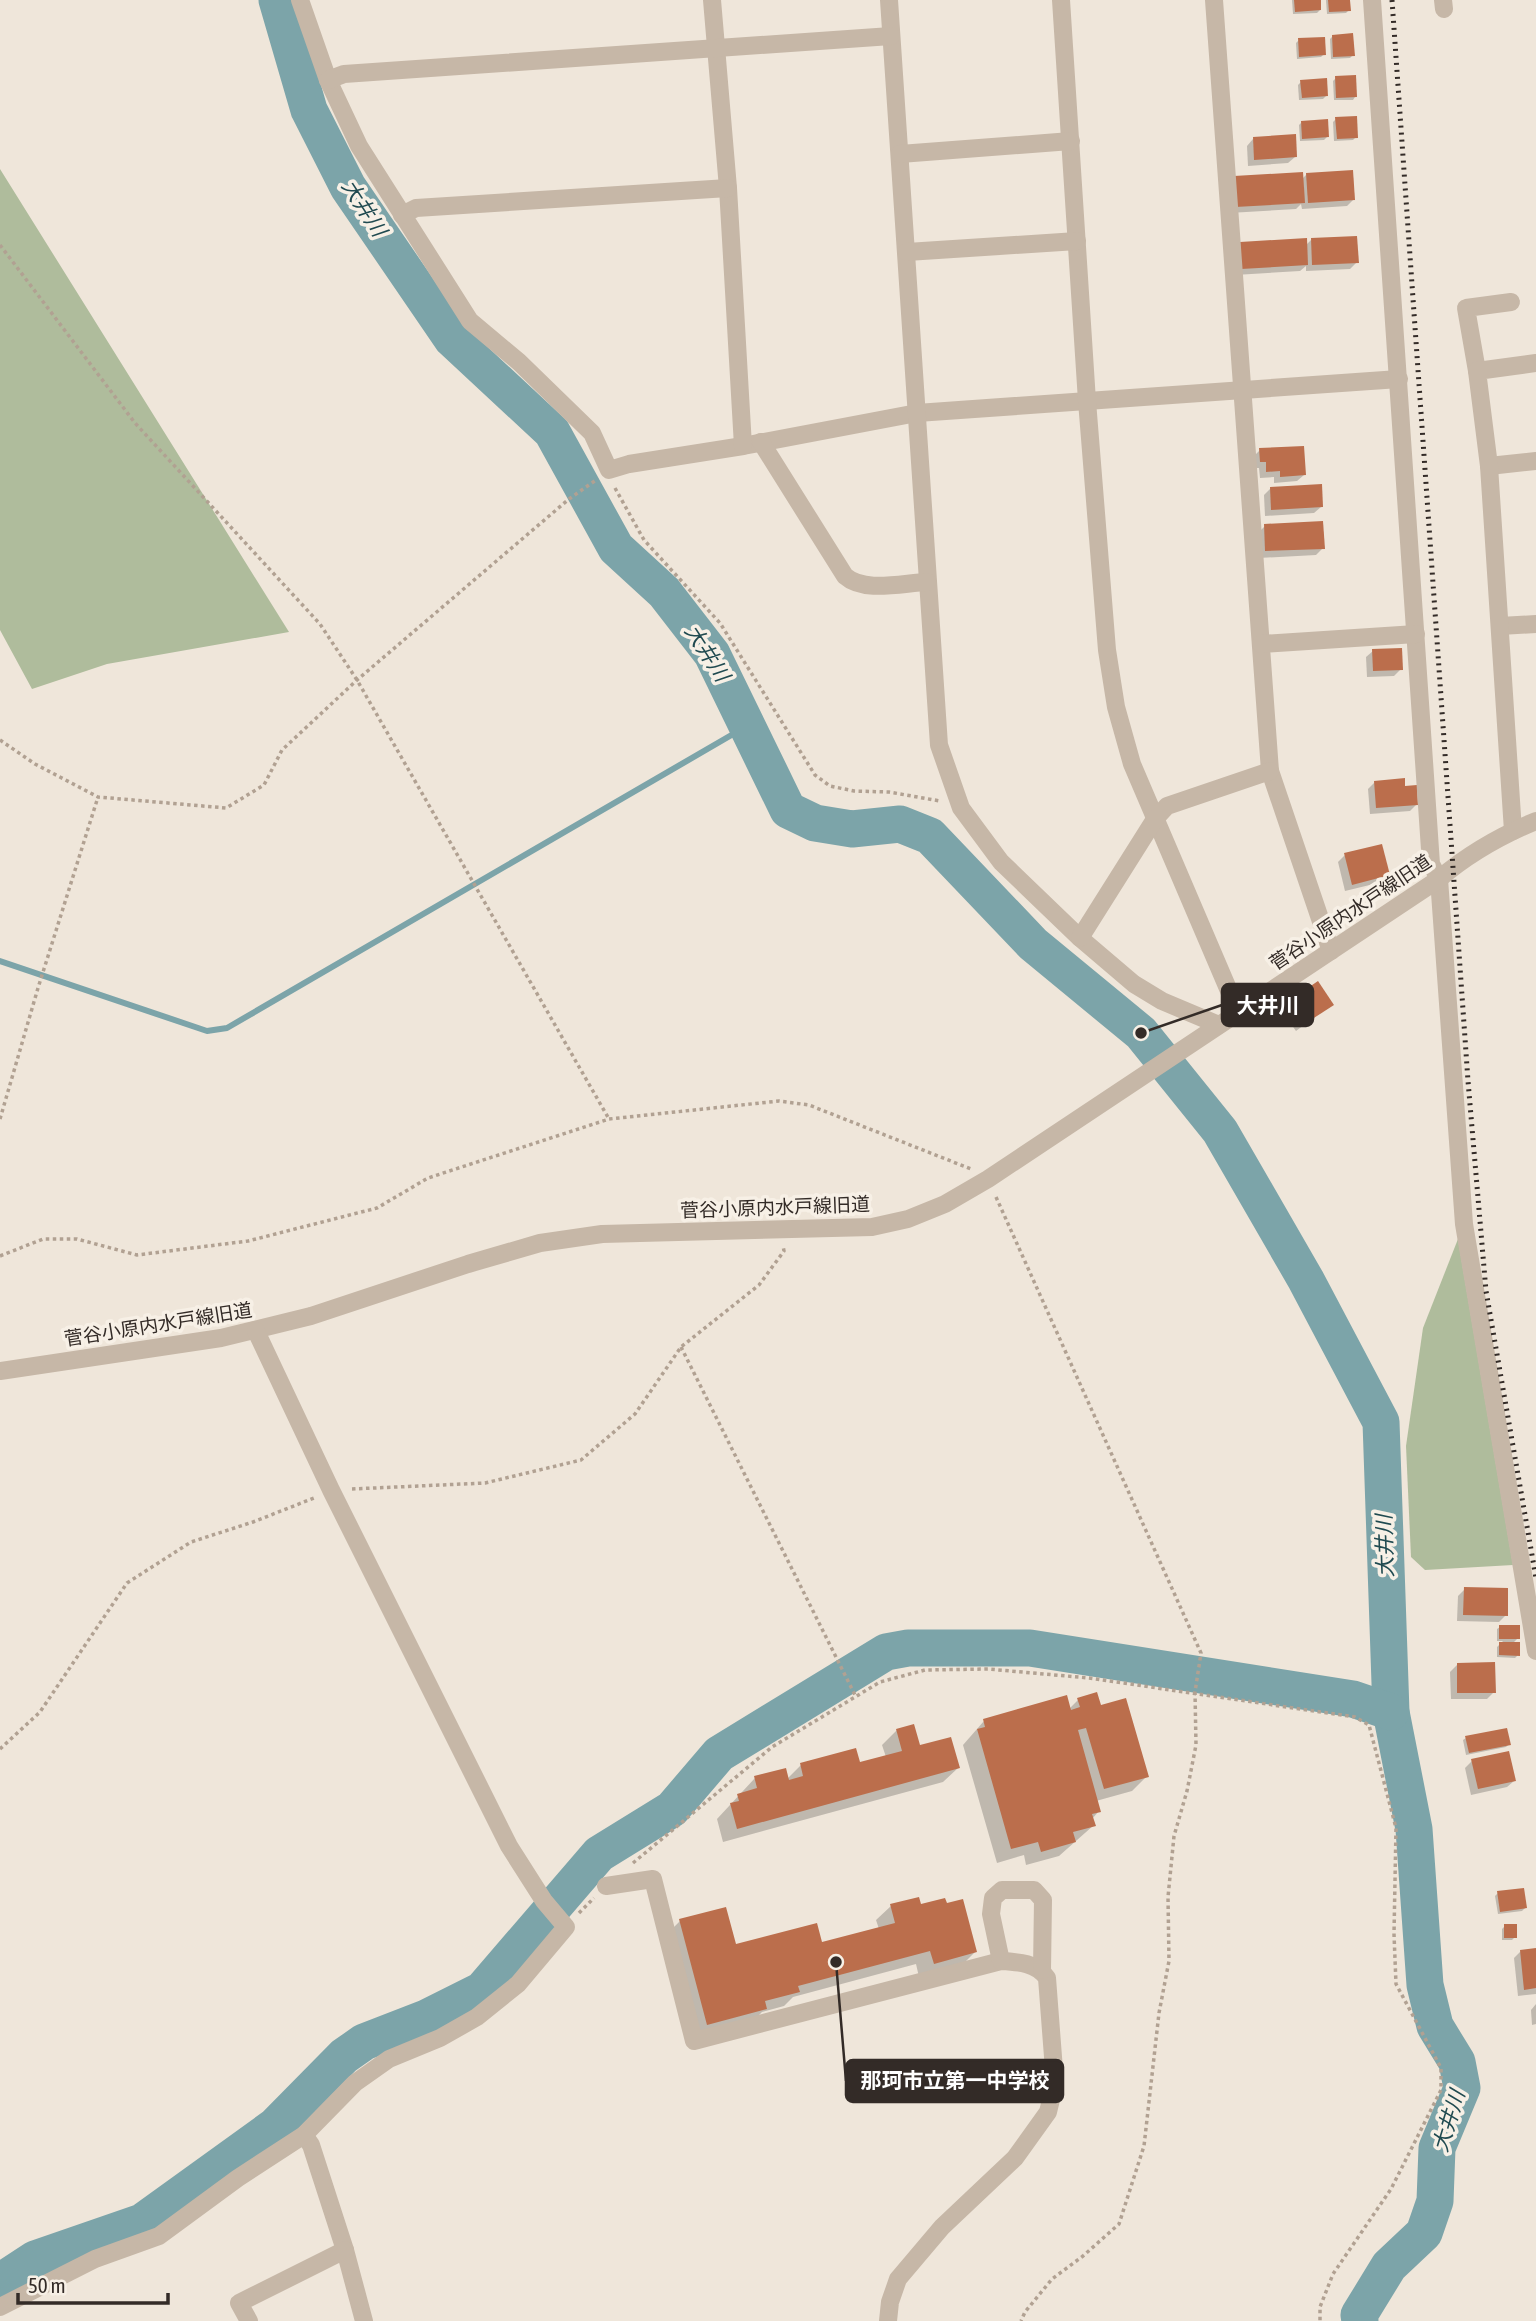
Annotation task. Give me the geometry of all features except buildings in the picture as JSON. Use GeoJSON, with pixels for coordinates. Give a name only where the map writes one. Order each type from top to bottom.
{"type":"FeatureCollection","features":[{"type":"Feature","properties":{"kind":"street"},"geometry":{"type":"LineString","coordinates":[[300,0],[328,80],[359,146],[402,215],[470,321],[519,362],[592,433],[603,475],[629,464],[917,413],[1399,379]]}},
{"type":"Feature","properties":{"kind":"street"},"geometry":{"type":"LineString","coordinates":[[712,0],[752,444],[845,576],[852,582],[864,585],[927,582]]}},
{"type":"Feature","properties":{"kind":"street"},"geometry":{"type":"LineString","coordinates":[[889,0],[940,745],[961,808],[1001,862],[1080,938],[1134,984],[1162,1001],[1219,1025]]}},
{"type":"Feature","properties":{"kind":"street"},"geometry":{"type":"LineString","coordinates":[[1061,0],[1087,401],[1107,650],[1116,708],[1132,764],[1238,1012]]}},
{"type":"Feature","properties":{"kind":"street"},"geometry":{"type":"LineString","coordinates":[[1214,0],[1270,771],[1331,951]]}},
{"type":"Feature","properties":{"kind":"street"},"geometry":{"type":"LineString","coordinates":[[1372,0],[1431,864],[1439,880],[1464,1224],[1536,1651]]}},
{"type":"Feature","properties":{"kind":"street"},"geometry":{"type":"LineString","coordinates":[[328,80],[344,74],[891,36]]}},
{"type":"Feature","properties":{"kind":"street"},"geometry":{"type":"LineString","coordinates":[[900,154],[1071,141]]}},
{"type":"Feature","properties":{"kind":"street"},"geometry":{"type":"LineString","coordinates":[[402,215],[416,208],[728,188]]}},
{"type":"Feature","properties":{"kind":"street"},"geometry":{"type":"LineString","coordinates":[[907,252],[1077,241]]}},
{"type":"Feature","properties":{"kind":"street"},"geometry":{"type":"LineString","coordinates":[[1511,303],[1466,308],[1489,466],[1513,831]]}},
{"type":"Feature","properties":{"kind":"street"},"geometry":{"type":"LineString","coordinates":[[1476,371],[1536,363]]}},
{"type":"Feature","properties":{"kind":"street"},"geometry":{"type":"LineString","coordinates":[[1489,466],[1536,461]]}},
{"type":"Feature","properties":{"kind":"street"},"geometry":{"type":"LineString","coordinates":[[1500,626],[1536,624]]}},
{"type":"Feature","properties":{"kind":"street"},"geometry":{"type":"LineString","coordinates":[[1261,644],[1416,634]]}},
{"type":"Feature","properties":{"kind":"street"},"geometry":{"type":"LineString","coordinates":[[1080,938],[1155,819],[1167,806],[1270,771]]}},
{"type":"Feature","properties":{"kind":"street","name":"菅谷小原内水戸線旧道"},"geometry":{"type":"LineString","coordinates":[[0,1371],[256,1331],[540,1243],[602,1234],[872,1227],[908,1219],[945,1204],[988,1179],[1439,880],[1453,867],[1513,831],[1536,821]]}},
{"type":"Feature","properties":{"kind":"street"},"geometry":{"type":"LineString","coordinates":[[0,2307],[95,2259],[159,2236],[238,2178],[304,2135],[355,2083],[389,2059],[440,2038],[477,2017],[518,1984],[562,1923],[509,1846],[331,1490],[256,1331]]}},
{"type":"Feature","properties":{"kind":"street"},"geometry":{"type":"LineString","coordinates":[[606,1886],[653,1879],[694,2042],[1001,1961],[1017,1962],[1042,1970]]}},
{"type":"Feature","properties":{"kind":"street"},"geometry":{"type":"LineString","coordinates":[[888,2321],[890,2302],[898,2279],[942,2227],[1015,2158],[1048,2112],[1055,2083],[1047,1978],[1042,1970],[1042,1900],[1034,1890],[1003,1889],[993,1898],[991,1914],[1001,1961]]}},
{"type":"Feature","properties":{"kind":"street"},"geometry":{"type":"LineString","coordinates":[[304,2135],[311,2145],[345,2250],[364,2321]]}},
{"type":"Feature","properties":{"kind":"street"},"geometry":{"type":"LineString","coordinates":[[249,2321],[239,2302],[345,2250]]}},
{"type":"Feature","properties":{"kind":"path"},"geometry":{"type":"LineString","coordinates":[[0,245],[135,423],[320,624],[357,680],[609,1119]]}},
{"type":"Feature","properties":{"kind":"path"},"geometry":{"type":"LineString","coordinates":[[0,740],[35,764],[98,797],[226,808],[264,785],[282,750],[357,680],[575,495],[603,475],[644,540],[720,623],[815,775],[830,786],[854,792],[889,792],[929,797],[961,808]]}},
{"type":"Feature","properties":{"kind":"path"},"geometry":{"type":"LineString","coordinates":[[0,1119],[44,967],[98,797]]}},
{"type":"Feature","properties":{"kind":"path"},"geometry":{"type":"LineString","coordinates":[[0,1256],[43,1239],[77,1239],[137,1255],[248,1241],[377,1208],[428,1178],[609,1119],[779,1101],[809,1105],[978,1171],[988,1179],[1201,1653],[1195,1692],[1196,1745],[1174,1836],[1168,1897],[1169,1961],[1158,2013],[1144,2146],[1118,2224],[1083,2256],[1052,2279],[1021,2321]]}},
{"type":"Feature","properties":{"kind":"path"},"geometry":{"type":"LineString","coordinates":[[0,1749],[40,1712],[127,1583],[191,1542],[278,1513],[331,1490],[485,1483],[581,1460],[635,1414],[681,1347],[759,1285],[784,1251],[781,1230]]}},
{"type":"Feature","properties":{"kind":"path"},"geometry":{"type":"LineString","coordinates":[[681,1347],[856,1697]]}},
{"type":"Feature","properties":{"kind":"path"},"geometry":{"type":"LineString","coordinates":[[562,1923],[691,1812],[772,1747],[880,1682],[925,1670],[1013,1671],[1089,1678],[1355,1717],[1369,1725],[1396,1828],[1396,1984],[1441,2068],[1441,2090],[1391,2189],[1333,2274],[1320,2306],[1320,2321]]}},
{"type":"Feature","properties":{"kind":"green space"},"geometry":{"type":"Polygon","coordinates":[[[0,169],[289,632],[107,664],[32,689],[0,630],[0,169]]]}},
{"type":"Feature","properties":{"kind":"green space"},"geometry":{"type":"Polygon","coordinates":[[[1458,1239],[1513,1565],[1425,1570],[1411,1557],[1406,1446],[1423,1328],[1458,1239]]]}},
{"type":"Feature","properties":{"kind":"waterway","name":"大井川"},"geometry":{"type":"LineString","coordinates":[[277,0],[309,110],[348,187],[452,339],[552,432],[616,548],[664,592],[712,654],[788,810],[815,823],[852,829],[900,824],[930,836],[1033,944],[1141,1033],[1220,1131],[1306,1280],[1381,1422],[1391,1712],[1414,1829],[1425,1985],[1435,2026],[1457,2062],[1462,2088],[1437,2148],[1435,2201],[1424,2233],[1389,2266],[1359,2315],[1360,2321]]}},
{"type":"Feature","properties":{"kind":"waterway"},"geometry":{"type":"LineString","coordinates":[[0,961],[207,1031],[227,1028],[747,726]]}},
{"type":"Feature","properties":{"kind":"waterway"},"geometry":{"type":"LineString","coordinates":[[0,2282],[35,2259],[142,2222],[275,2126],[344,2056],[364,2042],[426,2018],[482,1990],[599,1854],[672,1809],[719,1754],[886,1652],[908,1648],[1030,1648],[1353,1699],[1391,1712]]}},
{"type":"Feature","properties":{"kind":"railway"},"geometry":{"type":"LineString","coordinates":[[1392,0],[1468,1081],[1486,1291],[1536,1578]]}},
{"type":"Feature","properties":{"kind":"place","name":"大井川"},"geometry":{"type":"Point","coordinates":[1141,1033]}},
{"type":"Feature","properties":{"kind":"place","name":"那珂市立第一中学校"},"geometry":{"type":"Point","coordinates":[836,1962]}}]}
